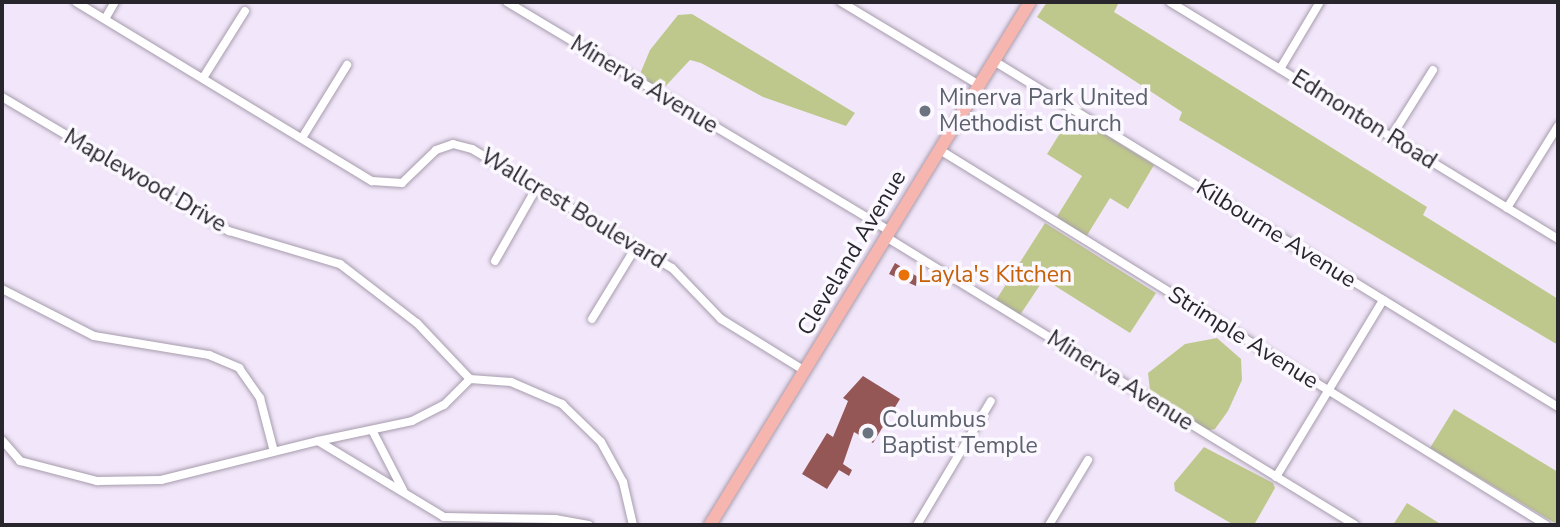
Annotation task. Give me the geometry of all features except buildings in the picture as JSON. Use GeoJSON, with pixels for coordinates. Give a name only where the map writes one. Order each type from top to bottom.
{"type":"FeatureCollection","features":[{"type":"Feature","properties":{"kind":"main road","name":"Cleveland Avenue"},"geometry":{"type":"LineString","coordinates":[[710,525],[1030,2]]}},
{"type":"Feature","properties":{"kind":"street","name":"Wallcrest Boulevard"},"geometry":{"type":"LineString","coordinates":[[76,2],[302,138],[387,185],[402,183],[436,150],[453,144],[472,149],[679,274],[722,319],[804,371]]}},
{"type":"Feature","properties":{"kind":"street"},"geometry":{"type":"LineString","coordinates":[[105,19],[115,2]]}},
{"type":"Feature","properties":{"kind":"street","name":"Minerva Avenue"},"geometry":{"type":"LineString","coordinates":[[507,2],[1355,525]]}},
{"type":"Feature","properties":{"kind":"street"},"geometry":{"type":"LineString","coordinates":[[841,2],[979,85]]}},
{"type":"Feature","properties":{"kind":"street","name":"Edmonton Road"},"geometry":{"type":"LineString","coordinates":[[1170,2],[1558,239]]}},
{"type":"Feature","properties":{"kind":"street"},"geometry":{"type":"LineString","coordinates":[[1280,69],[1320,2]]}},
{"type":"Feature","properties":{"kind":"street"},"geometry":{"type":"LineString","coordinates":[[203,78],[245,11]]}},
{"type":"Feature","properties":{"kind":"street","name":"Kilbourne Avenue"},"geometry":{"type":"LineString","coordinates":[[994,61],[1558,407]]}},
{"type":"Feature","properties":{"kind":"street"},"geometry":{"type":"LineString","coordinates":[[302,138],[347,65]]}},
{"type":"Feature","properties":{"kind":"street"},"geometry":{"type":"LineString","coordinates":[[1391,137],[1433,70]]}},
{"type":"Feature","properties":{"kind":"street","name":"Maplewood Drive"},"geometry":{"type":"LineString","coordinates":[[2,97],[217,225],[341,264],[417,323],[470,379]]}},
{"type":"Feature","properties":{"kind":"street"},"geometry":{"type":"LineString","coordinates":[[1507,208],[1558,126]]}},
{"type":"Feature","properties":{"kind":"street","name":"Strimple Avenue"},"geometry":{"type":"LineString","coordinates":[[940,150],[1546,525]]}},
{"type":"Feature","properties":{"kind":"street"},"geometry":{"type":"LineString","coordinates":[[495,261],[537,187]]}},
{"type":"Feature","properties":{"kind":"street"},"geometry":{"type":"LineString","coordinates":[[592,319],[636,247]]}},
{"type":"Feature","properties":{"kind":"street"},"geometry":{"type":"LineString","coordinates":[[2,289],[94,335],[209,355],[239,368],[260,398],[273,448]]}},
{"type":"Feature","properties":{"kind":"street"},"geometry":{"type":"LineString","coordinates":[[1276,477],[1383,300]]}},
{"type":"Feature","properties":{"kind":"street"},"geometry":{"type":"LineString","coordinates":[[2,440],[20,461],[97,481],[161,480],[273,448],[412,421],[444,405],[470,379],[511,382],[562,404],[601,442],[623,482],[633,525]]}},
{"type":"Feature","properties":{"kind":"street"},"geometry":{"type":"LineString","coordinates":[[917,525],[991,401]]}},
{"type":"Feature","properties":{"kind":"street"},"geometry":{"type":"LineString","coordinates":[[372,430],[403,490]]}},
{"type":"Feature","properties":{"kind":"street"},"geometry":{"type":"LineString","coordinates":[[318,441],[444,517],[555,519],[588,525]]}},
{"type":"Feature","properties":{"kind":"street"},"geometry":{"type":"LineString","coordinates":[[1049,525],[1088,460]]}},
{"type":"Feature","properties":{"kind":"green space"},"geometry":{"type":"Polygon","coordinates":[[[1047,2],[1119,2],[1114,12],[1427,207],[1423,215],[1558,299],[1558,345],[1179,120],[1182,112],[1037,17],[1047,2]]]}},
{"type":"Feature","properties":{"kind":"green space"},"geometry":{"type":"Polygon","coordinates":[[[692,14],[855,113],[846,126],[763,97],[701,63],[690,60],[662,90],[646,84],[640,74],[650,50],[678,15],[692,14]]]}},
{"type":"Feature","properties":{"kind":"green space"},"geometry":{"type":"Polygon","coordinates":[[[1072,114],[1154,165],[1128,209],[1110,198],[1086,237],[1056,218],[1082,176],[1047,154],[1072,114]]]}},
{"type":"Feature","properties":{"kind":"green space"},"geometry":{"type":"Polygon","coordinates":[[[1045,223],[1156,293],[1130,333],[1044,279],[1020,315],[996,300],[1045,223]]]}},
{"type":"Feature","properties":{"kind":"green space"},"geometry":{"type":"Polygon","coordinates":[[[1217,338],[1241,359],[1242,380],[1228,411],[1215,429],[1207,431],[1162,403],[1150,390],[1148,373],[1185,344],[1217,338]]]}},
{"type":"Feature","properties":{"kind":"green space"},"geometry":{"type":"Polygon","coordinates":[[[1454,409],[1558,472],[1558,525],[1430,448],[1454,409]]]}},
{"type":"Feature","properties":{"kind":"green space"},"geometry":{"type":"Polygon","coordinates":[[[1204,447],[1273,483],[1275,488],[1254,525],[1234,525],[1175,491],[1174,483],[1204,447]]]}},
{"type":"Feature","properties":{"kind":"green space"},"geometry":{"type":"Polygon","coordinates":[[[1407,503],[1442,525],[1393,525],[1407,503]]]}},
{"type":"Feature","properties":{"kind":"place","name":"Minerva Park United Methodist Church"},"geometry":{"type":"Point","coordinates":[925,111]}},
{"type":"Feature","properties":{"kind":"place","name":"Layla's Kitchen"},"geometry":{"type":"Point","coordinates":[904,275]}},
{"type":"Feature","properties":{"kind":"place","name":"Columbus Baptist Temple"},"geometry":{"type":"Point","coordinates":[868,433]}}]}
